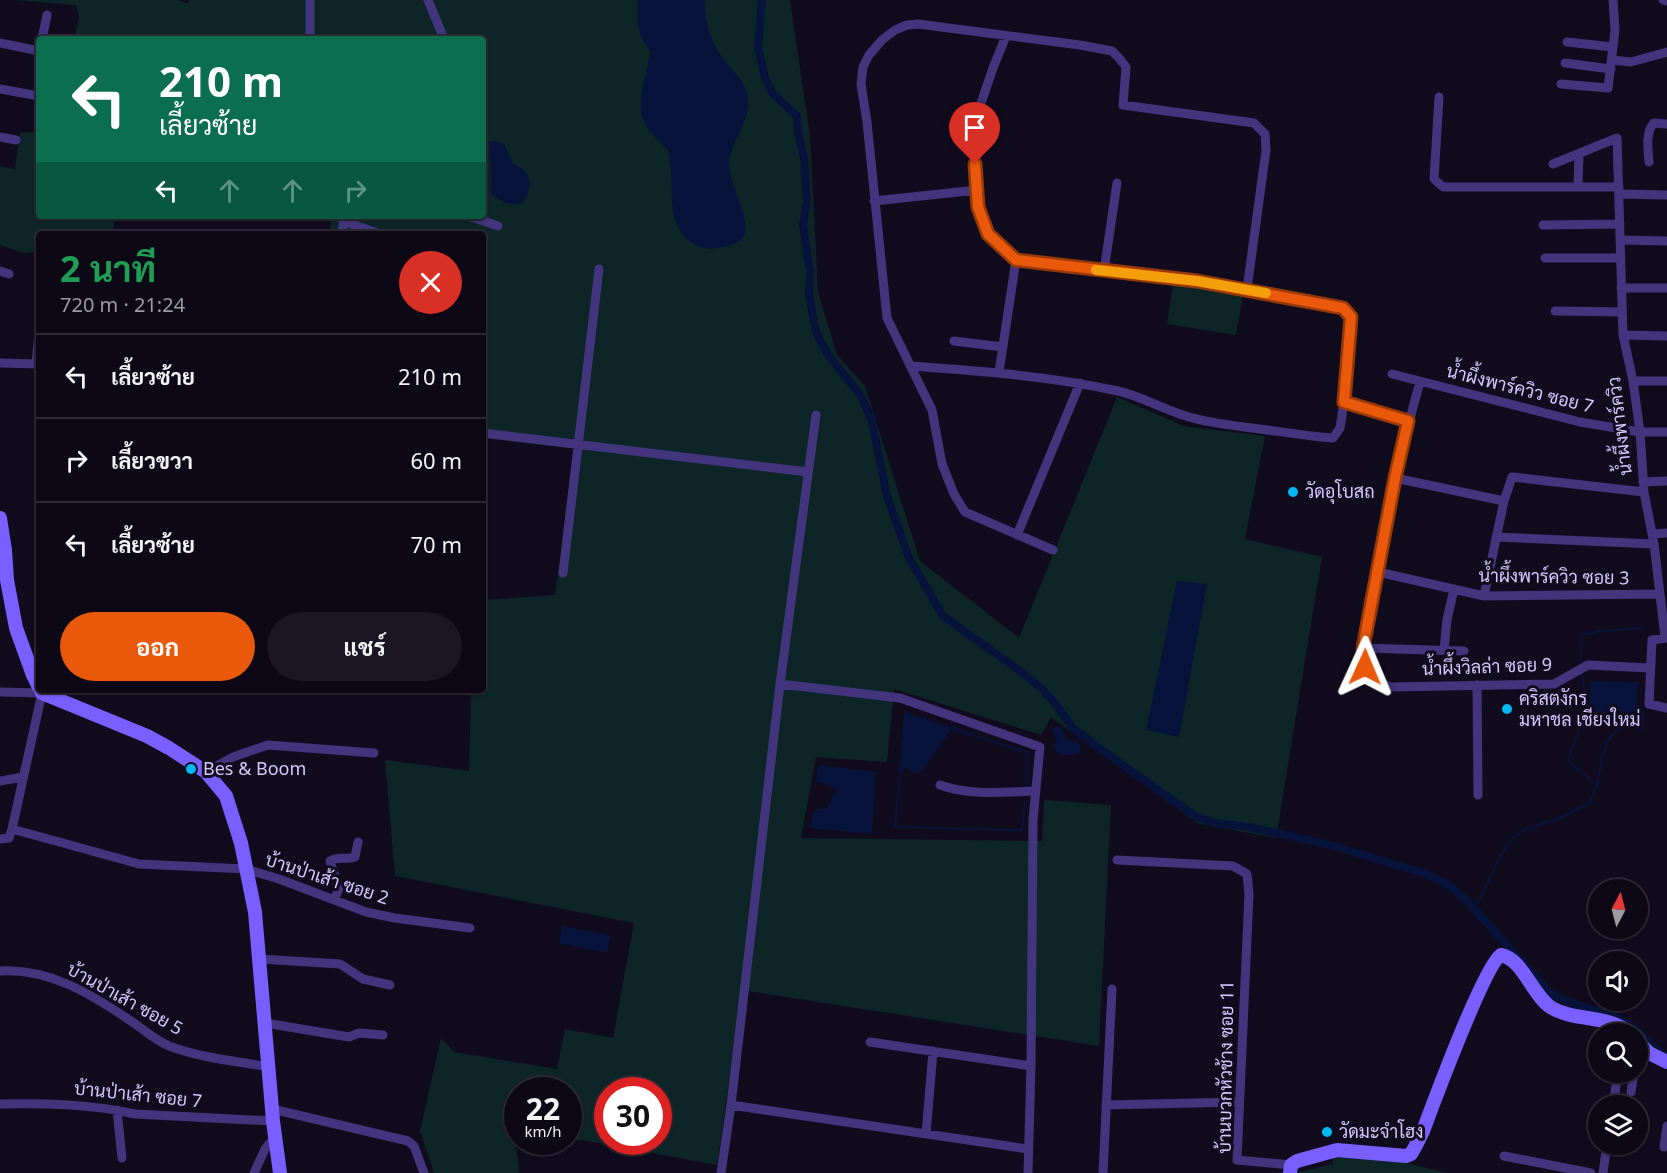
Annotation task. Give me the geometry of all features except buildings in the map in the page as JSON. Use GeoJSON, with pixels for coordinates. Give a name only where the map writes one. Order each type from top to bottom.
{"type":"FeatureCollection","features":[{"type":"Feature","properties":{"kind":"street"},"geometry":{"type":"LineString","coordinates":[[310,0],[310,36]]}},
{"type":"Feature","properties":{"kind":"street"},"geometry":{"type":"LineString","coordinates":[[428,0],[443,36]]}},
{"type":"Feature","properties":{"kind":"street"},"geometry":{"type":"LineString","coordinates":[[1561,84],[1608,88],[1615,30],[1613,0]]}},
{"type":"Feature","properties":{"kind":"street"},"geometry":{"type":"LineString","coordinates":[[43,36],[47,15]]}},
{"type":"Feature","properties":{"kind":"street"},"geometry":{"type":"LineString","coordinates":[[1053,550],[965,512],[954,494],[942,464],[932,410],[887,318],[861,84],[862,67],[869,55],[895,30],[907,25],[918,24],[1080,45],[1112,51],[1126,67],[1123,105],[1254,123],[1264,134],[1266,150],[1247,289]]}},
{"type":"Feature","properties":{"kind":"street"},"geometry":{"type":"LineString","coordinates":[[910,366],[999,372],[1080,383],[1138,397],[1186,417],[1320,438],[1333,438],[1340,428],[1351,317],[1343,308],[1197,281],[1016,260],[988,234],[978,207],[976,141],[979,109],[1006,36]]}},
{"type":"Feature","properties":{"kind":"street"},"geometry":{"type":"LineString","coordinates":[[1567,42],[1613,47]]}},
{"type":"Feature","properties":{"kind":"street"},"geometry":{"type":"LineString","coordinates":[[0,43],[36,49]]}},
{"type":"Feature","properties":{"kind":"street"},"geometry":{"type":"LineString","coordinates":[[1565,63],[1612,65],[1667,52]]}},
{"type":"Feature","properties":{"kind":"street"},"geometry":{"type":"LineString","coordinates":[[0,89],[36,95]]}},
{"type":"Feature","properties":{"kind":"street"},"geometry":{"type":"LineString","coordinates":[[1439,97],[1434,179],[1443,187],[1578,187],[1667,195]]}},
{"type":"Feature","properties":{"kind":"street"},"geometry":{"type":"LineString","coordinates":[[1648,162],[1650,127],[1654,123],[1667,124]]}},
{"type":"Feature","properties":{"kind":"street"},"geometry":{"type":"LineString","coordinates":[[0,137],[16,140]]}},
{"type":"Feature","properties":{"kind":"street","name":"น้ำผึ้งพาร์ควิว"},"geometry":{"type":"LineString","coordinates":[[1579,154],[1617,138],[1623,335],[1633,381],[1640,432],[1644,492],[1662,583],[1659,594],[1666,638]]}},
{"type":"Feature","properties":{"kind":"street"},"geometry":{"type":"LineString","coordinates":[[1553,164],[1579,154],[1578,187]]}},
{"type":"Feature","properties":{"kind":"street"},"geometry":{"type":"LineString","coordinates":[[1104,271],[1117,183]]}},
{"type":"Feature","properties":{"kind":"street"},"geometry":{"type":"LineString","coordinates":[[874,201],[977,190]]}},
{"type":"Feature","properties":{"kind":"street"},"geometry":{"type":"LineString","coordinates":[[344,219],[373,231]]}},
{"type":"Feature","properties":{"kind":"street"},"geometry":{"type":"LineString","coordinates":[[478,219],[498,226]]}},
{"type":"Feature","properties":{"kind":"street"},"geometry":{"type":"LineString","coordinates":[[1543,225],[1620,224]]}},
{"type":"Feature","properties":{"kind":"street"},"geometry":{"type":"LineString","coordinates":[[1620,240],[1667,241]]}},
{"type":"Feature","properties":{"kind":"street"},"geometry":{"type":"LineString","coordinates":[[1545,258],[1621,258]]}},
{"type":"Feature","properties":{"kind":"street"},"geometry":{"type":"LineString","coordinates":[[999,372],[1016,260]]}},
{"type":"Feature","properties":{"kind":"street"},"geometry":{"type":"LineString","coordinates":[[563,573],[599,269]]}},
{"type":"Feature","properties":{"kind":"street"},"geometry":{"type":"LineString","coordinates":[[1621,288],[1667,288]]}},
{"type":"Feature","properties":{"kind":"street"},"geometry":{"type":"LineString","coordinates":[[1554,311],[1622,312]]}},
{"type":"Feature","properties":{"kind":"street"},"geometry":{"type":"LineString","coordinates":[[1623,335],[1667,336]]}},
{"type":"Feature","properties":{"kind":"street"},"geometry":{"type":"LineString","coordinates":[[954,342],[1003,347]]}},
{"type":"Feature","properties":{"kind":"street"},"geometry":{"type":"LineString","coordinates":[[0,363],[36,364]]}},
{"type":"Feature","properties":{"kind":"street","name":"น้ำผึ้งพาร์ควิว ซอย 7"},"geometry":{"type":"LineString","coordinates":[[1392,374],[1580,422],[1640,432],[1667,432]]}},
{"type":"Feature","properties":{"kind":"street"},"geometry":{"type":"LineString","coordinates":[[1633,381],[1667,381]]}},
{"type":"Feature","properties":{"kind":"street","name":"น้ำผึ้งวิลล่า ซอย 9"},"geometry":{"type":"LineString","coordinates":[[1420,382],[1395,478],[1363,648],[1365,667],[1374,681],[1391,687],[1554,684],[1588,665],[1649,668]]}},
{"type":"Feature","properties":{"kind":"street"},"geometry":{"type":"LineString","coordinates":[[1017,535],[1080,383]]}},
{"type":"Feature","properties":{"kind":"street"},"geometry":{"type":"LineString","coordinates":[[1344,402],[1408,421]]}},
{"type":"Feature","properties":{"kind":"street"},"geometry":{"type":"LineString","coordinates":[[721,1173],[780,684],[816,415]]}},
{"type":"Feature","properties":{"kind":"street"},"geometry":{"type":"LineString","coordinates":[[486,432],[808,472]]}},
{"type":"Feature","properties":{"kind":"street"},"geometry":{"type":"LineString","coordinates":[[1484,596],[1504,501],[1512,477],[1644,492]]}},
{"type":"Feature","properties":{"kind":"street"},"geometry":{"type":"LineString","coordinates":[[1395,478],[1504,501]]}},
{"type":"Feature","properties":{"kind":"street"},"geometry":{"type":"LineString","coordinates":[[1643,482],[1667,481]]}},
{"type":"Feature","properties":{"kind":"street"},"geometry":{"type":"LineString","coordinates":[[0,518],[4,589],[36,681]]}},
{"type":"Feature","properties":{"kind":"street","name":"น้ำผึ้งพาร์ควิว ซอย 3"},"geometry":{"type":"LineString","coordinates":[[1496,537],[1653,539],[1667,533]]}},
{"type":"Feature","properties":{"kind":"street","name":"น้ำผึ้งพาร์ควิว ซอย 3"},"geometry":{"type":"LineString","coordinates":[[1378,572],[1484,596],[1659,594]]}},
{"type":"Feature","properties":{"kind":"street"},"geometry":{"type":"LineString","coordinates":[[1444,650],[1447,620],[1454,589]]}},
{"type":"Feature","properties":{"kind":"street"},"geometry":{"type":"LineString","coordinates":[[1666,638],[1652,640],[1649,704],[1667,708]]}},
{"type":"Feature","properties":{"kind":"street"},"geometry":{"type":"LineString","coordinates":[[1363,648],[1464,651]]}},
{"type":"Feature","properties":{"kind":"street"},"geometry":{"type":"LineString","coordinates":[[780,684],[900,698],[1040,747],[1033,820],[1028,1173]]}},
{"type":"Feature","properties":{"kind":"street"},"geometry":{"type":"LineString","coordinates":[[1477,685],[1478,795]]}},
{"type":"Feature","properties":{"kind":"street"},"geometry":{"type":"LineString","coordinates":[[0,692],[36,690]]}},
{"type":"Feature","properties":{"kind":"street"},"geometry":{"type":"LineString","coordinates":[[0,839],[9,838],[12,829],[40,693]]}},
{"type":"Feature","properties":{"kind":"street"},"geometry":{"type":"LineString","coordinates":[[48,693],[147,736],[183,756],[206,772],[226,796],[238,831],[255,912],[280,1173]]}},
{"type":"Feature","properties":{"kind":"street"},"geometry":{"type":"LineString","coordinates":[[206,772],[233,757],[268,745],[374,753]]}},
{"type":"Feature","properties":{"kind":"street"},"geometry":{"type":"LineString","coordinates":[[0,781],[22,777]]}},
{"type":"Feature","properties":{"kind":"street"},"geometry":{"type":"LineString","coordinates":[[940,785],[972,793],[1036,791]]}},
{"type":"Feature","properties":{"kind":"street","name":"บ้านป่าเส้า ซอย 2"},"geometry":{"type":"LineString","coordinates":[[12,829],[139,864],[246,869],[366,912],[470,928]]}},
{"type":"Feature","properties":{"kind":"street"},"geometry":{"type":"LineString","coordinates":[[334,900],[339,889],[330,861],[334,858],[355,857],[358,842]]}},
{"type":"Feature","properties":{"kind":"street","name":"บ้านบวกหัวช้าง ซอย 11"},"geometry":{"type":"LineString","coordinates":[[1117,860],[1233,866],[1246,874],[1248,894],[1237,1160],[1290,1169]]}},
{"type":"Feature","properties":{"kind":"street"},"geometry":{"type":"LineString","coordinates":[[1290,1169],[1297,1161],[1337,1150],[1406,1156],[1411,1154],[1423,1131],[1481,986],[1498,957],[1506,956],[1513,962],[1539,996],[1552,1008],[1613,1023]]}},
{"type":"Feature","properties":{"kind":"street"},"geometry":{"type":"LineString","coordinates":[[260,959],[340,964],[363,979],[390,985]]}},
{"type":"Feature","properties":{"kind":"street","name":"บ้านป่าเส้า ซอย 5"},"geometry":{"type":"LineString","coordinates":[[0,971],[35,973],[76,987],[168,1045],[202,1055],[269,1067]]}},
{"type":"Feature","properties":{"kind":"street"},"geometry":{"type":"LineString","coordinates":[[1103,1173],[1112,989]]}},
{"type":"Feature","properties":{"kind":"street"},"geometry":{"type":"LineString","coordinates":[[265,1023],[349,1037],[359,1032],[382,1035]]}},
{"type":"Feature","properties":{"kind":"street"},"geometry":{"type":"LineString","coordinates":[[870,1042],[1031,1066]]}},
{"type":"Feature","properties":{"kind":"street"},"geometry":{"type":"LineString","coordinates":[[926,1134],[933,1051]]}},
{"type":"Feature","properties":{"kind":"street"},"geometry":{"type":"LineString","coordinates":[[1648,1052],[1667,1062]]}},
{"type":"Feature","properties":{"kind":"street"},"geometry":{"type":"LineString","coordinates":[[1631,1092],[1632,1083]]}},
{"type":"Feature","properties":{"kind":"street"},"geometry":{"type":"LineString","coordinates":[[1106,1106],[1239,1102]]}},
{"type":"Feature","properties":{"kind":"street","name":"บ้านป่าเส้า ซอย 7"},"geometry":{"type":"LineString","coordinates":[[0,1104],[58,1103],[135,1114],[273,1115],[408,1141],[414,1146],[424,1173]]}},
{"type":"Feature","properties":{"kind":"street"},"geometry":{"type":"LineString","coordinates":[[731,1105],[1029,1149]]}},
{"type":"Feature","properties":{"kind":"street"},"geometry":{"type":"LineString","coordinates":[[117,1110],[122,1158]]}},
{"type":"Feature","properties":{"kind":"street"},"geometry":{"type":"LineString","coordinates":[[1664,1147],[1667,1126]]}},
{"type":"Feature","properties":{"kind":"street"},"geometry":{"type":"LineString","coordinates":[[254,1173],[265,1149],[275,1137]]}},
{"type":"Feature","properties":{"kind":"street"},"geometry":{"type":"LineString","coordinates":[[1603,1173],[1605,1155]]}},
{"type":"Feature","properties":{"kind":"street"},"geometry":{"type":"LineString","coordinates":[[1504,1156],[1590,1173]]}},
{"type":"Feature","properties":{"kind":"green space"},"geometry":{"type":"Polygon","coordinates":[[[15,0],[178,0],[188,4],[189,0],[790,0],[810,136],[818,292],[837,355],[865,386],[920,561],[1019,638],[1117,397],[1184,426],[1265,436],[1245,539],[1322,557],[1276,838],[1197,823],[1051,717],[1041,735],[894,689],[887,762],[816,757],[801,838],[1042,841],[1044,800],[1111,805],[1099,1046],[742,990],[717,1165],[663,1155],[672,1155],[672,1077],[594,1077],[594,1142],[582,1140],[582,1077],[504,1077],[504,1155],[517,1155],[519,1173],[434,1173],[420,1131],[441,1038],[454,1052],[557,1069],[565,1029],[613,1038],[634,923],[395,876],[385,760],[469,771],[471,693],[486,693],[486,600],[555,595],[576,449],[486,438],[486,231],[330,231],[331,219],[486,219],[486,36],[75,36],[79,18],[76,5],[15,0]]]}},
{"type":"Feature","properties":{"kind":"green space"},"geometry":{"type":"Polygon","coordinates":[[[36,131],[36,219],[115,219],[113,231],[36,231],[36,252],[24,253],[0,245],[0,166],[15,169],[20,133],[36,131]]]}},
{"type":"Feature","properties":{"kind":"green space"},"geometry":{"type":"Polygon","coordinates":[[[1173,284],[1243,295],[1236,335],[1167,324],[1173,284]]]}},
{"type":"Feature","properties":{"kind":"green space"},"geometry":{"type":"Polygon","coordinates":[[[1332,1156],[1390,1159],[1447,1173],[1295,1173],[1333,1164],[1332,1156]]]}},
{"type":"Feature","properties":{"kind":"water"},"geometry":{"type":"Polygon","coordinates":[[[638,0],[705,0],[713,43],[741,80],[747,93],[747,112],[732,149],[729,167],[743,213],[745,231],[743,237],[732,245],[714,249],[699,247],[689,241],[677,224],[672,205],[668,150],[648,129],[642,116],[643,89],[651,52],[640,34],[638,0]]]}},
{"type":"Feature","properties":{"kind":"water"},"geometry":{"type":"Polygon","coordinates":[[[496,141],[504,144],[513,164],[524,171],[529,179],[529,190],[524,202],[507,203],[492,195],[489,142],[496,141]]]}},
{"type":"Feature","properties":{"kind":"water"},"geometry":{"type":"Polygon","coordinates":[[[1177,581],[1207,584],[1179,737],[1146,730],[1177,581]]]}},
{"type":"Feature","properties":{"kind":"water"},"geometry":{"type":"Polygon","coordinates":[[[1591,681],[1638,682],[1637,706],[1645,711],[1643,730],[1587,723],[1591,681]]]}},
{"type":"Feature","properties":{"kind":"water"},"geometry":{"type":"Polygon","coordinates":[[[905,713],[952,728],[923,770],[918,773],[905,768],[900,772],[905,713]]]}},
{"type":"Feature","properties":{"kind":"water"},"geometry":{"type":"Polygon","coordinates":[[[1057,726],[1061,727],[1065,738],[1080,744],[1081,751],[1069,755],[1056,752],[1054,745],[1057,741],[1052,730],[1057,726]]]}},
{"type":"Feature","properties":{"kind":"water"},"geometry":{"type":"Polygon","coordinates":[[[818,765],[876,772],[872,834],[809,828],[815,809],[827,809],[836,788],[816,781],[818,765]]]}},
{"type":"Feature","properties":{"kind":"water"},"geometry":{"type":"Polygon","coordinates":[[[562,926],[611,936],[607,953],[559,943],[562,926]]]}},
{"type":"Feature","properties":{"kind":"waterway"},"geometry":{"type":"LineString","coordinates":[[762,0],[758,48],[765,78],[773,94],[797,116],[798,133],[804,158],[807,201],[803,225],[810,272],[809,295],[816,332],[828,355],[861,396],[871,418],[887,496],[909,558],[943,616],[1041,688],[1073,728],[1195,816],[1215,823],[1249,827],[1334,846],[1429,875],[1450,886],[1467,901],[1551,994],[1571,1003],[1610,1014],[1633,1027],[1663,1054]]}},
{"type":"Feature","properties":{"kind":"waterway"},"geometry":{"type":"LineString","coordinates":[[1582,665],[1580,656],[1582,635],[1599,631],[1641,628]]}},
{"type":"Feature","properties":{"kind":"waterway"},"geometry":{"type":"LineString","coordinates":[[1582,671],[1583,719],[1568,760],[1596,785]]}},
{"type":"Feature","properties":{"kind":"waterway"},"geometry":{"type":"LineString","coordinates":[[903,734],[905,713],[1028,753],[1026,787]]}},
{"type":"Feature","properties":{"kind":"waterway"},"geometry":{"type":"LineString","coordinates":[[1475,909],[1502,853],[1513,837],[1527,829],[1565,816],[1589,803],[1597,786],[1607,742],[1620,726]]}},
{"type":"Feature","properties":{"kind":"waterway"},"geometry":{"type":"LineString","coordinates":[[903,739],[895,827],[1022,830],[1025,802]]}},
{"type":"Feature","properties":{"kind":"slow traffic"},"geometry":{"type":"LineString","coordinates":[[1096,270],[1197,281],[1266,293]]}},
{"type":"Feature","properties":{"kind":"place","name":"วัดอุโบสถ"},"geometry":{"type":"Point","coordinates":[1293,492]}},
{"type":"Feature","properties":{"kind":"place","name":"คริสตงักร มหาชล เชียงใหม่"},"geometry":{"type":"Point","coordinates":[1507,709]}},
{"type":"Feature","properties":{"kind":"place","name":"Bes & Boom"},"geometry":{"type":"Point","coordinates":[191,769]}},
{"type":"Feature","properties":{"kind":"place","name":"วัดมะจำโฮง"},"geometry":{"type":"Point","coordinates":[1327,1132]}},
{"type":"Feature","properties":{"kind":"route"},"geometry":{"type":"LineString","coordinates":[[975,164],[978,207],[988,234],[1016,260],[1247,289],[1343,308],[1351,317],[1344,402],[1408,421],[1363,648],[1365,667]]}}]}
